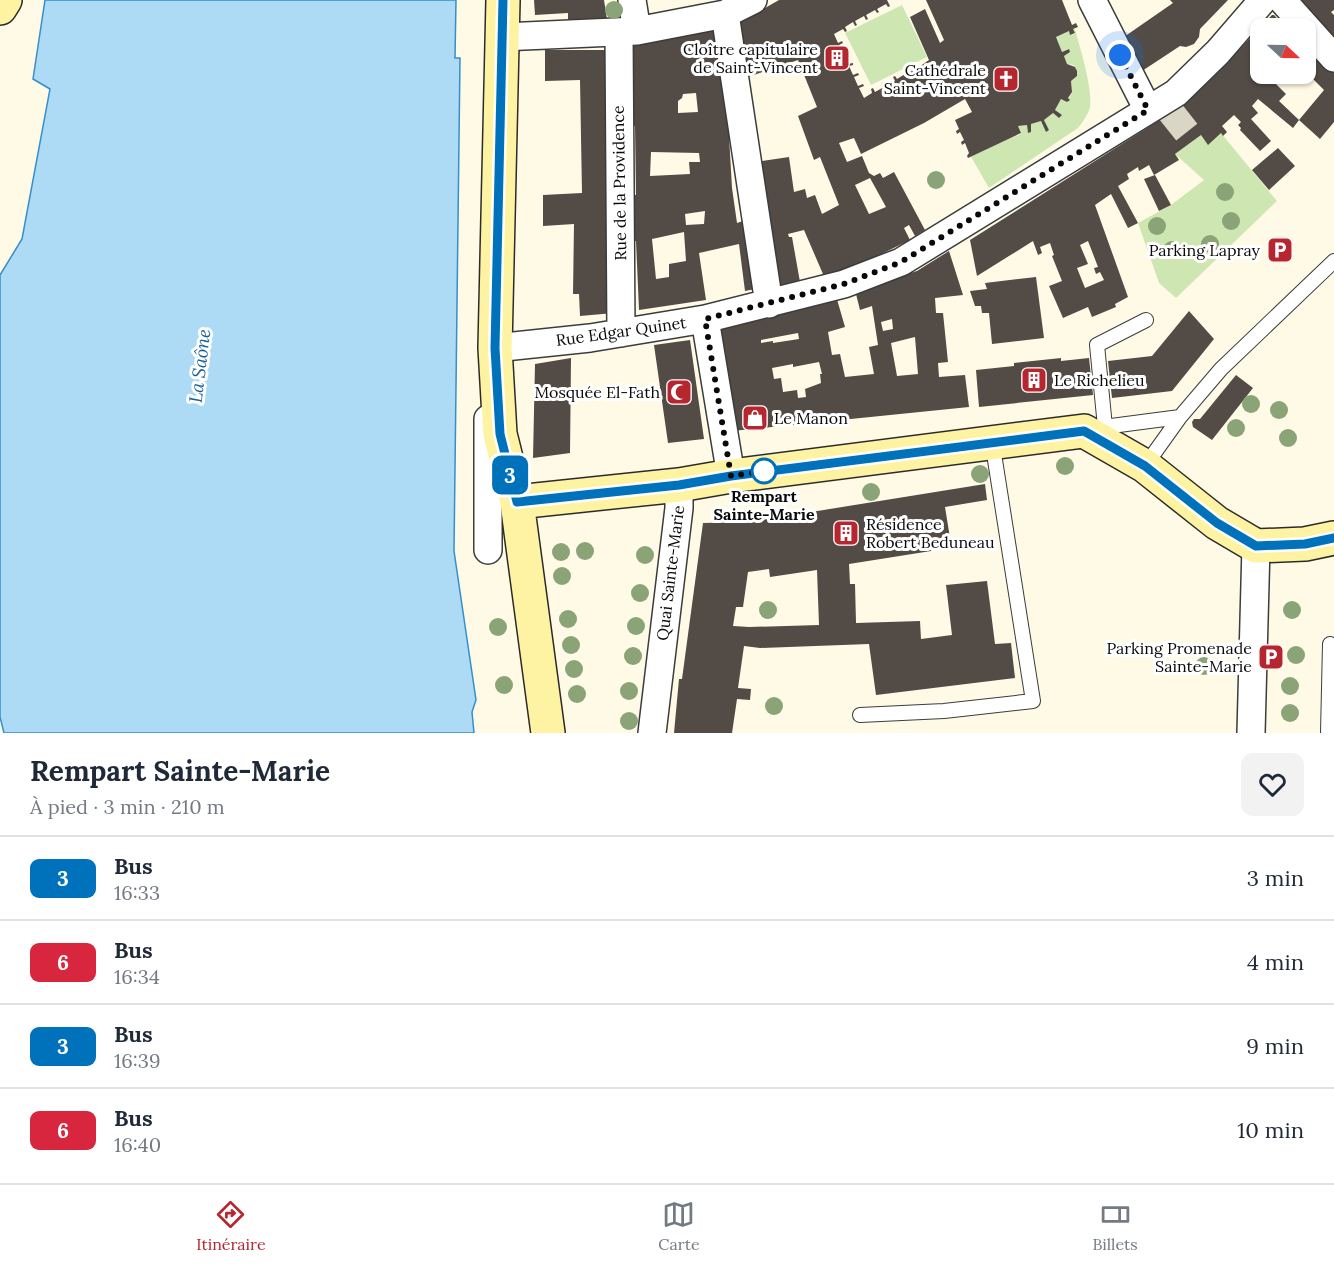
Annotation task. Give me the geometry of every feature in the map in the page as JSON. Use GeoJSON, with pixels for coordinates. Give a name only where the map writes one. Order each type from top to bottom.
{"type":"FeatureCollection","features":[{"type":"Feature","properties":{"kind":"street"},"geometry":{"type":"LineString","coordinates":[[0,8],[5,0]]}},
{"type":"Feature","properties":{"kind":"street"},"geometry":{"type":"LineString","coordinates":[[488,0],[488,550]]}},
{"type":"Feature","properties":{"kind":"street"},"geometry":{"type":"LineString","coordinates":[[503,0],[495,348],[500,434],[517,502],[548,733]]}},
{"type":"Feature","properties":{"kind":"street","name":"Rue de la Providence"},"geometry":{"type":"LineString","coordinates":[[621,333],[628,32],[632,0]]}},
{"type":"Feature","properties":{"kind":"street"},"geometry":{"type":"LineString","coordinates":[[1092,0],[1148,110]]}},
{"type":"Feature","properties":{"kind":"street","name":"Rue Edgar Quinet"},"geometry":{"type":"LineString","coordinates":[[495,348],[621,333],[705,319],[844,284],[901,262],[1176,93],[1218,52],[1263,0]]}},
{"type":"Feature","properties":{"kind":"street"},"geometry":{"type":"LineString","coordinates":[[1282,0],[1334,58]]}},
{"type":"Feature","properties":{"kind":"street"},"geometry":{"type":"LineString","coordinates":[[502,37],[628,32],[683,11],[742,6],[769,304]]}},
{"type":"Feature","properties":{"kind":"street"},"geometry":{"type":"LineString","coordinates":[[705,319],[731,476]]}},
{"type":"Feature","properties":{"kind":"street"},"geometry":{"type":"LineString","coordinates":[[679,485],[731,476],[1095,429],[1217,523],[1256,546],[1305,544],[1334,538]]}},
{"type":"Feature","properties":{"kind":"street","name":"Quai Sainte-Marie"},"geometry":{"type":"LineString","coordinates":[[517,502],[679,485],[679,508],[652,733]]}},
{"type":"Feature","properties":{"kind":"street"},"geometry":{"type":"LineString","coordinates":[[1251,733],[1256,546]]}},
{"type":"Feature","properties":{"kind":"lane"},"geometry":{"type":"LineString","coordinates":[[1145,466],[1180,417],[1221,369],[1334,261]]}},
{"type":"Feature","properties":{"kind":"lane"},"geometry":{"type":"LineString","coordinates":[[1146,320],[1097,345],[1095,429],[1180,417]]}},
{"type":"Feature","properties":{"kind":"lane"},"geometry":{"type":"LineString","coordinates":[[860,715],[944,711],[1033,701],[992,441]]}},
{"type":"Feature","properties":{"kind":"lane"},"geometry":{"type":"LineString","coordinates":[[1328,733],[1330,644]]}},
{"type":"Feature","properties":{"kind":"green space"},"geometry":{"type":"Polygon","coordinates":[[[902,5],[927,57],[871,85],[845,33],[902,5]]]}},
{"type":"Feature","properties":{"kind":"green space"},"geometry":{"type":"Polygon","coordinates":[[[1073,29],[1075,29],[1086,68],[1090,90],[1090,107],[1087,116],[1078,128],[989,188],[970,155],[1021,134],[1018,126],[1027,125],[1028,132],[1031,132],[1031,124],[1041,121],[1046,131],[1049,130],[1044,120],[1053,113],[1059,118],[1061,116],[1055,110],[1061,99],[1067,102],[1072,92],[1071,81],[1077,76],[1076,68],[1067,64],[1064,56],[1070,52],[1068,49],[1062,52],[1056,37],[1069,31],[1070,35],[1075,34],[1073,29]]]}},
{"type":"Feature","properties":{"kind":"green space"},"geometry":{"type":"Polygon","coordinates":[[[1221,133],[1277,201],[1176,298],[1159,283],[1138,223],[1171,205],[1204,180],[1175,154],[1201,135],[1208,144],[1221,133]]]}},
{"type":"Feature","properties":{"kind":"water","name":"La Saône"},"geometry":{"type":"Polygon","coordinates":[[[45,0],[456,0],[455,58],[460,58],[454,551],[476,700],[472,712],[474,733],[4,733],[0,717],[0,275],[22,239],[50,89],[33,79],[45,0]]]}},
{"type":"Feature","properties":{"kind":"building"},"geometry":{"type":"Polygon","coordinates":[[[534,0],[604,0],[607,19],[568,20],[568,13],[535,15],[534,0]]]}},
{"type":"Feature","properties":{"kind":"building"},"geometry":{"type":"Polygon","coordinates":[[[779,0],[887,0],[890,6],[886,4],[877,9],[879,12],[875,10],[866,15],[868,19],[866,20],[864,16],[855,21],[857,25],[855,26],[853,22],[845,27],[847,31],[843,29],[834,34],[838,43],[842,41],[843,43],[839,45],[843,53],[848,54],[844,55],[848,64],[853,63],[849,66],[853,75],[858,73],[859,75],[854,77],[858,86],[863,84],[864,86],[859,88],[864,98],[872,93],[871,89],[873,88],[875,92],[884,87],[882,83],[886,85],[895,81],[893,77],[897,79],[905,74],[904,71],[908,73],[916,69],[914,65],[916,63],[919,67],[929,60],[910,17],[925,9],[940,43],[944,40],[926,0],[1062,0],[1072,25],[1076,23],[1078,27],[1073,29],[1075,33],[1070,35],[1069,31],[1056,37],[1062,52],[1069,49],[1070,52],[1064,56],[1067,64],[1075,67],[1077,76],[1071,81],[1072,92],[1068,98],[1070,100],[1067,102],[1061,99],[1055,110],[1062,115],[1059,118],[1053,113],[1044,120],[1049,130],[1046,132],[1041,121],[1031,124],[1031,132],[1028,133],[1027,125],[1018,126],[1021,133],[968,158],[969,153],[965,143],[962,145],[961,142],[964,140],[960,132],[957,134],[956,131],[959,129],[955,120],[972,112],[965,99],[924,123],[861,154],[854,138],[839,143],[847,162],[862,156],[869,173],[874,176],[880,173],[883,178],[894,172],[925,230],[915,236],[909,225],[904,228],[910,240],[826,281],[804,230],[788,234],[792,237],[800,282],[778,288],[756,162],[789,157],[794,192],[805,189],[807,198],[815,195],[822,214],[839,205],[820,157],[814,160],[798,116],[817,107],[798,60],[742,79],[734,26],[779,0]],[[870,178],[855,185],[869,214],[886,207],[870,178]]]}},
{"type":"Feature","properties":{"kind":"building"},"geometry":{"type":"Polygon","coordinates":[[[1170,0],[1228,0],[1200,29],[1199,37],[1194,44],[1186,47],[1180,46],[1139,73],[1121,39],[1173,3],[1170,0]]]}},
{"type":"Feature","properties":{"kind":"building"},"geometry":{"type":"Polygon","coordinates":[[[1291,0],[1334,0],[1334,10],[1331,12],[1334,15],[1334,49],[1316,28],[1316,18],[1307,18],[1291,0]]]}},
{"type":"Feature","properties":{"kind":"building"},"geometry":{"type":"Polygon","coordinates":[[[716,27],[727,101],[732,188],[737,223],[749,219],[760,288],[745,291],[739,244],[699,253],[706,300],[639,310],[636,241],[631,241],[630,195],[636,195],[635,126],[631,126],[631,75],[634,75],[633,40],[716,27]],[[696,93],[683,94],[678,101],[678,113],[698,112],[696,93]],[[651,152],[650,176],[690,174],[689,162],[700,162],[699,153],[651,152]],[[705,211],[685,214],[686,225],[704,224],[705,211]],[[684,232],[652,239],[656,279],[669,277],[669,264],[686,261],[684,232]]]}},
{"type":"Feature","properties":{"kind":"building"},"geometry":{"type":"Polygon","coordinates":[[[1250,38],[1250,84],[1276,84],[1286,94],[1279,101],[1299,120],[1293,128],[1258,99],[1252,106],[1258,113],[1251,119],[1271,141],[1260,151],[1240,130],[1238,125],[1241,122],[1234,115],[1222,126],[1227,132],[1223,136],[1221,133],[1208,145],[1201,135],[1175,154],[1179,160],[1154,175],[1149,165],[1139,171],[1138,167],[1127,174],[1129,179],[1118,186],[1138,223],[1128,228],[1111,194],[1095,205],[1128,297],[1115,304],[1116,307],[1092,317],[1088,307],[1063,318],[1049,286],[1062,281],[1052,256],[1054,255],[1050,243],[1040,247],[1042,253],[1038,255],[1033,241],[977,276],[970,240],[1155,123],[1213,77],[1250,38]],[[1088,241],[1080,245],[1088,264],[1077,268],[1085,288],[1104,280],[1100,272],[1096,274],[1094,268],[1098,267],[1088,241]]]}},
{"type":"Feature","properties":{"kind":"building"},"geometry":{"type":"Polygon","coordinates":[[[545,50],[609,50],[614,313],[580,316],[579,294],[573,294],[574,224],[543,226],[543,195],[582,193],[580,80],[545,81],[545,50]]]}},
{"type":"Feature","properties":{"kind":"building"},"geometry":{"type":"Polygon","coordinates":[[[1316,56],[1334,72],[1334,122],[1320,139],[1299,120],[1324,90],[1316,82],[1316,56]]]}},
{"type":"Feature","properties":{"kind":"building"},"geometry":{"type":"Polygon","coordinates":[[[1278,148],[1295,166],[1269,190],[1252,170],[1278,148]]]}},
{"type":"Feature","properties":{"kind":"building"},"geometry":{"type":"Polygon","coordinates":[[[1155,175],[1171,205],[1159,211],[1144,179],[1155,175]]]}},
{"type":"Feature","properties":{"kind":"building"},"geometry":{"type":"Polygon","coordinates":[[[949,251],[963,295],[935,298],[936,313],[943,313],[948,362],[938,363],[939,377],[965,375],[969,407],[732,431],[717,328],[836,296],[845,327],[828,332],[832,355],[840,354],[845,377],[874,374],[869,347],[878,345],[872,306],[860,310],[855,290],[917,271],[949,251]],[[892,319],[881,322],[883,331],[893,329],[892,319]],[[798,333],[761,340],[761,343],[773,341],[773,343],[799,339],[798,333]],[[915,337],[891,343],[897,376],[918,374],[915,337]],[[819,362],[793,367],[793,364],[772,368],[774,379],[781,378],[783,392],[797,390],[798,398],[806,397],[805,389],[821,383],[820,374],[822,374],[819,362]]]}},
{"type":"Feature","properties":{"kind":"building"},"geometry":{"type":"Polygon","coordinates":[[[1036,277],[1044,338],[992,344],[989,313],[982,313],[981,306],[975,306],[970,291],[987,289],[985,283],[1036,277]]]}},
{"type":"Feature","properties":{"kind":"building"},"geometry":{"type":"Polygon","coordinates":[[[1189,311],[1214,339],[1172,391],[1112,398],[1108,361],[1152,356],[1189,311]]]}},
{"type":"Feature","properties":{"kind":"building","name":"Mosquée El-Fath"},"geometry":{"type":"Polygon","coordinates":[[[690,340],[704,439],[668,443],[654,345],[690,340]]]}},
{"type":"Feature","properties":{"kind":"building"},"geometry":{"type":"Polygon","coordinates":[[[571,358],[570,453],[533,458],[535,364],[571,358]]]}},
{"type":"Feature","properties":{"kind":"building","name":"Le Richelieu"},"geometry":{"type":"Polygon","coordinates":[[[1061,358],[1061,361],[1089,358],[1093,395],[979,407],[976,370],[1061,358]]]}},
{"type":"Feature","properties":{"kind":"building"},"geometry":{"type":"Polygon","coordinates":[[[1236,375],[1253,388],[1212,440],[1193,427],[1192,422],[1194,419],[1200,419],[1236,375]]]}},
{"type":"Feature","properties":{"kind":"building"},"geometry":{"type":"Polygon","coordinates":[[[985,484],[987,500],[945,507],[951,544],[931,547],[931,551],[849,564],[850,584],[855,584],[856,623],[920,621],[921,639],[952,635],[946,585],[987,581],[995,644],[1011,643],[1015,678],[876,695],[869,644],[760,648],[744,646],[738,688],[751,689],[750,700],[737,699],[732,733],[674,733],[679,679],[682,679],[703,523],[749,522],[985,484]],[[769,569],[748,572],[743,607],[736,607],[733,626],[819,625],[817,570],[770,577],[769,569]]]}},
{"type":"Feature","properties":{"kind":"tunnel"},"geometry":{"type":"LineString","coordinates":[[1170,111],[1193,140]]}},
{"type":"Feature","properties":{"kind":"bus line","name":"3"},"geometry":{"type":"LineString","coordinates":[[503,0],[495,348],[500,434],[517,502],[679,485],[984,442],[1084,431],[1145,466],[1217,523],[1256,546],[1305,544],[1334,538]]}},
{"type":"Feature","properties":{"kind":"place","name":"Cloître capitulaire de Saint-Vincent"},"geometry":{"type":"Point","coordinates":[837,58]}},
{"type":"Feature","properties":{"kind":"place","name":"Cathédrale Saint-Vincent"},"geometry":{"type":"Point","coordinates":[1006,79]}},
{"type":"Feature","properties":{"kind":"place","name":"Parking Lapray"},"geometry":{"type":"Point","coordinates":[1280,250]}},
{"type":"Feature","properties":{"kind":"place","name":"Le Richelieu"},"geometry":{"type":"Point","coordinates":[1034,380]}},
{"type":"Feature","properties":{"kind":"place","name":"Mosquée El-Fath"},"geometry":{"type":"Point","coordinates":[679,392]}},
{"type":"Feature","properties":{"kind":"place","name":"Le Manon"},"geometry":{"type":"Point","coordinates":[755,418]}},
{"type":"Feature","properties":{"kind":"place","name":"Rempart Sainte-Marie"},"geometry":{"type":"Point","coordinates":[764,471]}},
{"type":"Feature","properties":{"kind":"place","name":"Résidence Robert Beduneau"},"geometry":{"type":"Point","coordinates":[846,533]}},
{"type":"Feature","properties":{"kind":"place","name":"Parking Promenade Sainte-Marie"},"geometry":{"type":"Point","coordinates":[1271,657]}},
{"type":"Feature","properties":{"kind":"route"},"geometry":{"type":"LineString","coordinates":[[764,471],[774,470],[731,476],[705,319],[844,284],[901,262],[1148,110],[1120,55]]}}]}
